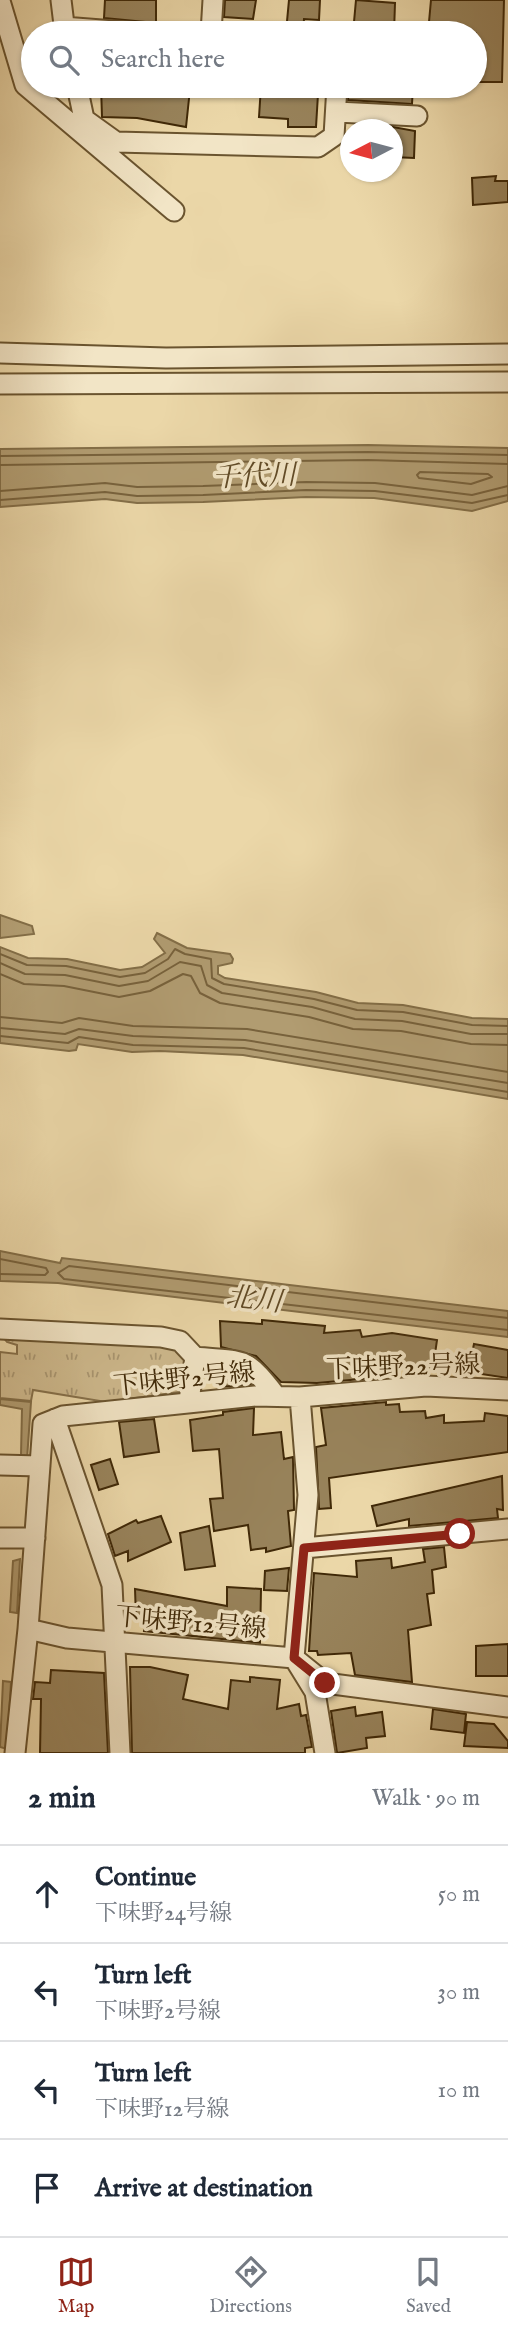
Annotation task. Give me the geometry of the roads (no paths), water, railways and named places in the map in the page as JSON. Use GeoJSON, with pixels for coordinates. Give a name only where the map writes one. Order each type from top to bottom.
{"type":"FeatureCollection","features":[{"type":"Feature","properties":{"kind":"street"},"geometry":{"type":"LineString","coordinates":[[61,0],[63,21]]}},
{"type":"Feature","properties":{"kind":"street"},"geometry":{"type":"LineString","coordinates":[[212,21],[213,0]]}},
{"type":"Feature","properties":{"kind":"street"},"geometry":{"type":"LineString","coordinates":[[0,1],[21,72]]}},
{"type":"Feature","properties":{"kind":"street"},"geometry":{"type":"LineString","coordinates":[[40,98],[174,211]]}},
{"type":"Feature","properties":{"kind":"street"},"geometry":{"type":"LineString","coordinates":[[80,98],[85,118],[117,142],[318,147],[334,136],[337,98]]}},
{"type":"Feature","properties":{"kind":"street"},"geometry":{"type":"LineString","coordinates":[[337,112],[418,116]]}},
{"type":"Feature","properties":{"kind":"street"},"geometry":{"type":"LineString","coordinates":[[0,353],[166,358],[508,354]]}},
{"type":"Feature","properties":{"kind":"street"},"geometry":{"type":"LineString","coordinates":[[0,384],[508,382]]}},
{"type":"Feature","properties":{"kind":"street"},"geometry":{"type":"LineString","coordinates":[[0,1329],[160,1337],[180,1341],[195,1357],[242,1362],[253,1366],[276,1396]]}},
{"type":"Feature","properties":{"kind":"street"},"geometry":{"type":"LineString","coordinates":[[189,1401],[195,1357]]}},
{"type":"Feature","properties":{"kind":"street","name":"下味野22号線"},"geometry":{"type":"LineString","coordinates":[[300,1397],[426,1386],[508,1390]]}},
{"type":"Feature","properties":{"kind":"street"},"geometry":{"type":"LineString","coordinates":[[300,1397],[308,1495],[294,1658],[315,1692],[325,1753]]}},
{"type":"Feature","properties":{"kind":"street","name":"下味野2号線"},"geometry":{"type":"LineString","coordinates":[[55,1419],[189,1401],[300,1397]]}},
{"type":"Feature","properties":{"kind":"street"},"geometry":{"type":"LineString","coordinates":[[15,1753],[28,1629],[43,1424],[55,1419],[112,1585],[120,1753]]}},
{"type":"Feature","properties":{"kind":"street"},"geometry":{"type":"LineString","coordinates":[[0,1465],[40,1465]]}},
{"type":"Feature","properties":{"kind":"street"},"geometry":{"type":"LineString","coordinates":[[304,1548],[508,1529]]}},
{"type":"Feature","properties":{"kind":"street"},"geometry":{"type":"LineString","coordinates":[[0,1538],[35,1538]]}},
{"type":"Feature","properties":{"kind":"street","name":"下味野12号線"},"geometry":{"type":"LineString","coordinates":[[28,1629],[66,1638],[294,1658],[325,1683],[508,1707]]}},
{"type":"Feature","properties":{"kind":"water","name":"千代川"},"geometry":{"type":"Polygon","coordinates":[[[368,445],[508,448],[508,501],[472,511],[374,498],[306,497],[137,503],[105,499],[0,507],[0,449],[368,445]]]}},
{"type":"Feature","properties":{"kind":"water"},"geometry":{"type":"Polygon","coordinates":[[[0,915],[32,926],[34,934],[0,938],[0,915]]]}},
{"type":"Feature","properties":{"kind":"water"},"geometry":{"type":"Polygon","coordinates":[[[157,933],[187,948],[230,954],[232,963],[218,966],[218,974],[225,978],[316,992],[358,1003],[403,1005],[472,1018],[508,1019],[508,1099],[243,1055],[132,1052],[78,1044],[76,1050],[69,1051],[0,1043],[0,947],[28,958],[67,959],[120,970],[142,967],[165,953],[154,939],[157,933]]]}},
{"type":"Feature","properties":{"kind":"water","name":"北川"},"geometry":{"type":"Polygon","coordinates":[[[0,1251],[60,1263],[62,1258],[508,1311],[508,1337],[58,1283],[0,1281],[0,1251]]]}},
{"type":"Feature","properties":{"kind":"water"},"geometry":{"type":"Polygon","coordinates":[[[0,1399],[31,1402],[27,1459],[21,1455],[22,1409],[0,1405],[0,1399]]]}},
{"type":"Feature","properties":{"kind":"water"},"geometry":{"type":"Polygon","coordinates":[[[20,1559],[17,1613],[10,1612],[13,1561],[20,1559]]]}},
{"type":"Feature","properties":{"kind":"water"},"geometry":{"type":"Polygon","coordinates":[[[3,1681],[11,1682],[7,1749],[0,1747],[3,1681]]]}}]}
